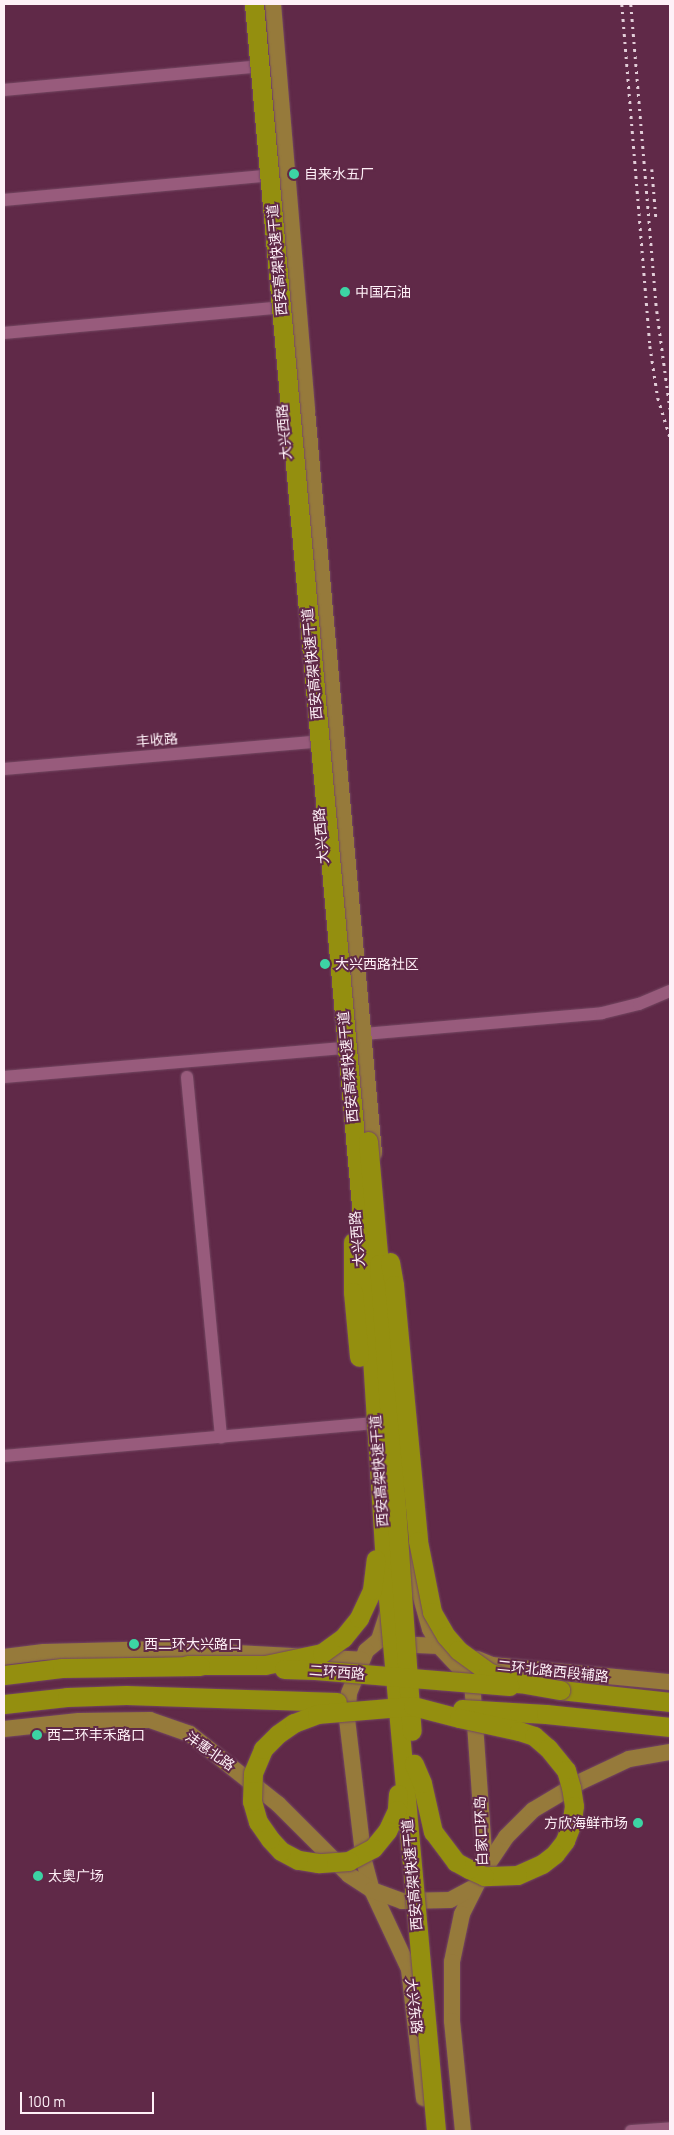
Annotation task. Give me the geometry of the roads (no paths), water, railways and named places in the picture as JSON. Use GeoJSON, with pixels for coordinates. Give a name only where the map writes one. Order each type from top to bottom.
{"type":"FeatureCollection","features":[{"type":"Feature","properties":{"kind":"highway","name":"西安高架快速干道"},"geometry":{"type":"LineString","coordinates":[[254,4],[361,1138],[380,1274],[414,1764],[446,2131]]}},
{"type":"Feature","properties":{"kind":"highway","name":"西安高架快速干道"},"geometry":{"type":"LineString","coordinates":[[267,4],[286,251],[357,1040],[361,1138],[400,1750],[436,2131]]}},
{"type":"Feature","properties":{"kind":"highway"},"geometry":{"type":"LineString","coordinates":[[187,1665],[265,1665],[322,1653],[343,1638],[355,1623],[372,1590],[376,1565],[353,1292],[361,1138]]}},
{"type":"Feature","properties":{"kind":"highway"},"geometry":{"type":"LineString","coordinates":[[361,1138],[394,1284],[418,1541],[432,1612],[446,1636],[458,1650],[488,1672],[519,1683],[560,1690]]}},
{"type":"Feature","properties":{"kind":"highway","name":"二环西路"},"geometry":{"type":"LineString","coordinates":[[4,1674],[62,1668],[187,1665],[315,1670],[560,1690],[670,1702]]}},
{"type":"Feature","properties":{"kind":"highway"},"geometry":{"type":"LineString","coordinates":[[4,1704],[126,1695],[413,1706],[546,1714],[670,1727]]}},
{"type":"Feature","properties":{"kind":"highway"},"geometry":{"type":"LineString","coordinates":[[400,1750],[398,1810],[387,1831],[373,1848],[363,1854],[349,1861],[333,1863],[298,1860],[281,1851],[258,1822],[252,1801],[253,1773],[264,1749],[278,1734],[294,1723],[317,1714],[413,1706],[519,1731],[534,1736],[548,1748],[566,1770],[571,1787],[574,1806],[571,1824],[565,1841],[555,1854],[542,1864],[517,1874],[484,1876],[469,1869],[456,1862],[433,1832],[422,1783],[414,1764]]}},
{"type":"Feature","properties":{"kind":"main road","name":"大兴西路"},"geometry":{"type":"LineString","coordinates":[[245,4],[340,1048],[388,1613],[379,1640],[366,1651],[362,1660]]}},
{"type":"Feature","properties":{"kind":"main road","name":"大兴西路"},"geometry":{"type":"LineString","coordinates":[[273,4],[306,401],[390,1338],[416,1580],[424,1614],[439,1646]]}},
{"type":"Feature","properties":{"kind":"main road"},"geometry":{"type":"LineString","coordinates":[[4,1656],[44,1652],[162,1649],[362,1660],[392,1644],[439,1646]]}},
{"type":"Feature","properties":{"kind":"main road","name":"二环北路西段辅路"},"geometry":{"type":"LineString","coordinates":[[439,1646],[492,1665],[670,1682]]}},
{"type":"Feature","properties":{"kind":"main road","name":"白家口环岛"},"geometry":{"type":"LineString","coordinates":[[372,1890],[402,1901],[450,1900],[474,1887],[482,1872],[484,1854],[472,1681],[439,1646]]}},
{"type":"Feature","properties":{"kind":"main road"},"geometry":{"type":"LineString","coordinates":[[362,1660],[349,1693],[347,1719],[360,1839],[372,1890]]}},
{"type":"Feature","properties":{"kind":"main road","name":"沣惠北路"},"geometry":{"type":"LineString","coordinates":[[4,1729],[79,1721],[150,1720],[190,1734],[278,1804],[349,1875],[372,1890]]}},
{"type":"Feature","properties":{"kind":"main road"},"geometry":{"type":"LineString","coordinates":[[482,1872],[506,1837],[532,1810],[580,1782],[628,1759],[670,1752]]}},
{"type":"Feature","properties":{"kind":"main road"},"geometry":{"type":"LineString","coordinates":[[463,2131],[452,2021],[452,1962],[462,1914],[474,1887]]}},
{"type":"Feature","properties":{"kind":"main road","name":"大兴东路"},"geometry":{"type":"LineString","coordinates":[[372,1890],[410,1969],[427,2131]]}},
{"type":"Feature","properties":{"kind":"street"},"geometry":{"type":"LineString","coordinates":[[4,90],[251,66]]}},
{"type":"Feature","properties":{"kind":"street"},"geometry":{"type":"LineString","coordinates":[[4,200],[261,176]]}},
{"type":"Feature","properties":{"kind":"street"},"geometry":{"type":"LineString","coordinates":[[4,333],[273,308]]}},
{"type":"Feature","properties":{"kind":"street","name":"丰收路"},"geometry":{"type":"LineString","coordinates":[[4,769],[312,742]]}},
{"type":"Feature","properties":{"kind":"street"},"geometry":{"type":"LineString","coordinates":[[364,1034],[602,1012],[639,1004],[670,991]]}},
{"type":"Feature","properties":{"kind":"street"},"geometry":{"type":"LineString","coordinates":[[4,1077],[340,1048]]}},
{"type":"Feature","properties":{"kind":"street"},"geometry":{"type":"LineString","coordinates":[[187,1077],[221,1437]]}},
{"type":"Feature","properties":{"kind":"street"},"geometry":{"type":"LineString","coordinates":[[4,1456],[372,1423]]}},
{"type":"Feature","properties":{"kind":"street"},"geometry":{"type":"LineString","coordinates":[[630,2131],[670,2128]]}},
{"type":"Feature","properties":{"kind":"railway"},"geometry":{"type":"LineString","coordinates":[[622,4],[650,346],[658,398],[670,437]]}},
{"type":"Feature","properties":{"kind":"railway"},"geometry":{"type":"LineString","coordinates":[[631,4],[657,311],[670,409]]}},
{"type":"Feature","properties":{"kind":"railway"},"geometry":{"type":"LineString","coordinates":[[652,169],[656,217]]}},
{"type":"Feature","properties":{"kind":"place","name":"自来水五厂"},"geometry":{"type":"Point","coordinates":[294,174]}},
{"type":"Feature","properties":{"kind":"place","name":"中国石油"},"geometry":{"type":"Point","coordinates":[345,292]}},
{"type":"Feature","properties":{"kind":"place","name":"大兴西路社区"},"geometry":{"type":"Point","coordinates":[325,964]}},
{"type":"Feature","properties":{"kind":"place","name":"西二环大兴路口"},"geometry":{"type":"Point","coordinates":[134,1644]}},
{"type":"Feature","properties":{"kind":"place","name":"西二环丰禾路口"},"geometry":{"type":"Point","coordinates":[37,1735]}},
{"type":"Feature","properties":{"kind":"place","name":"方欣海鲜市场"},"geometry":{"type":"Point","coordinates":[638,1823]}},
{"type":"Feature","properties":{"kind":"place","name":"太奥广场"},"geometry":{"type":"Point","coordinates":[38,1876]}}]}
